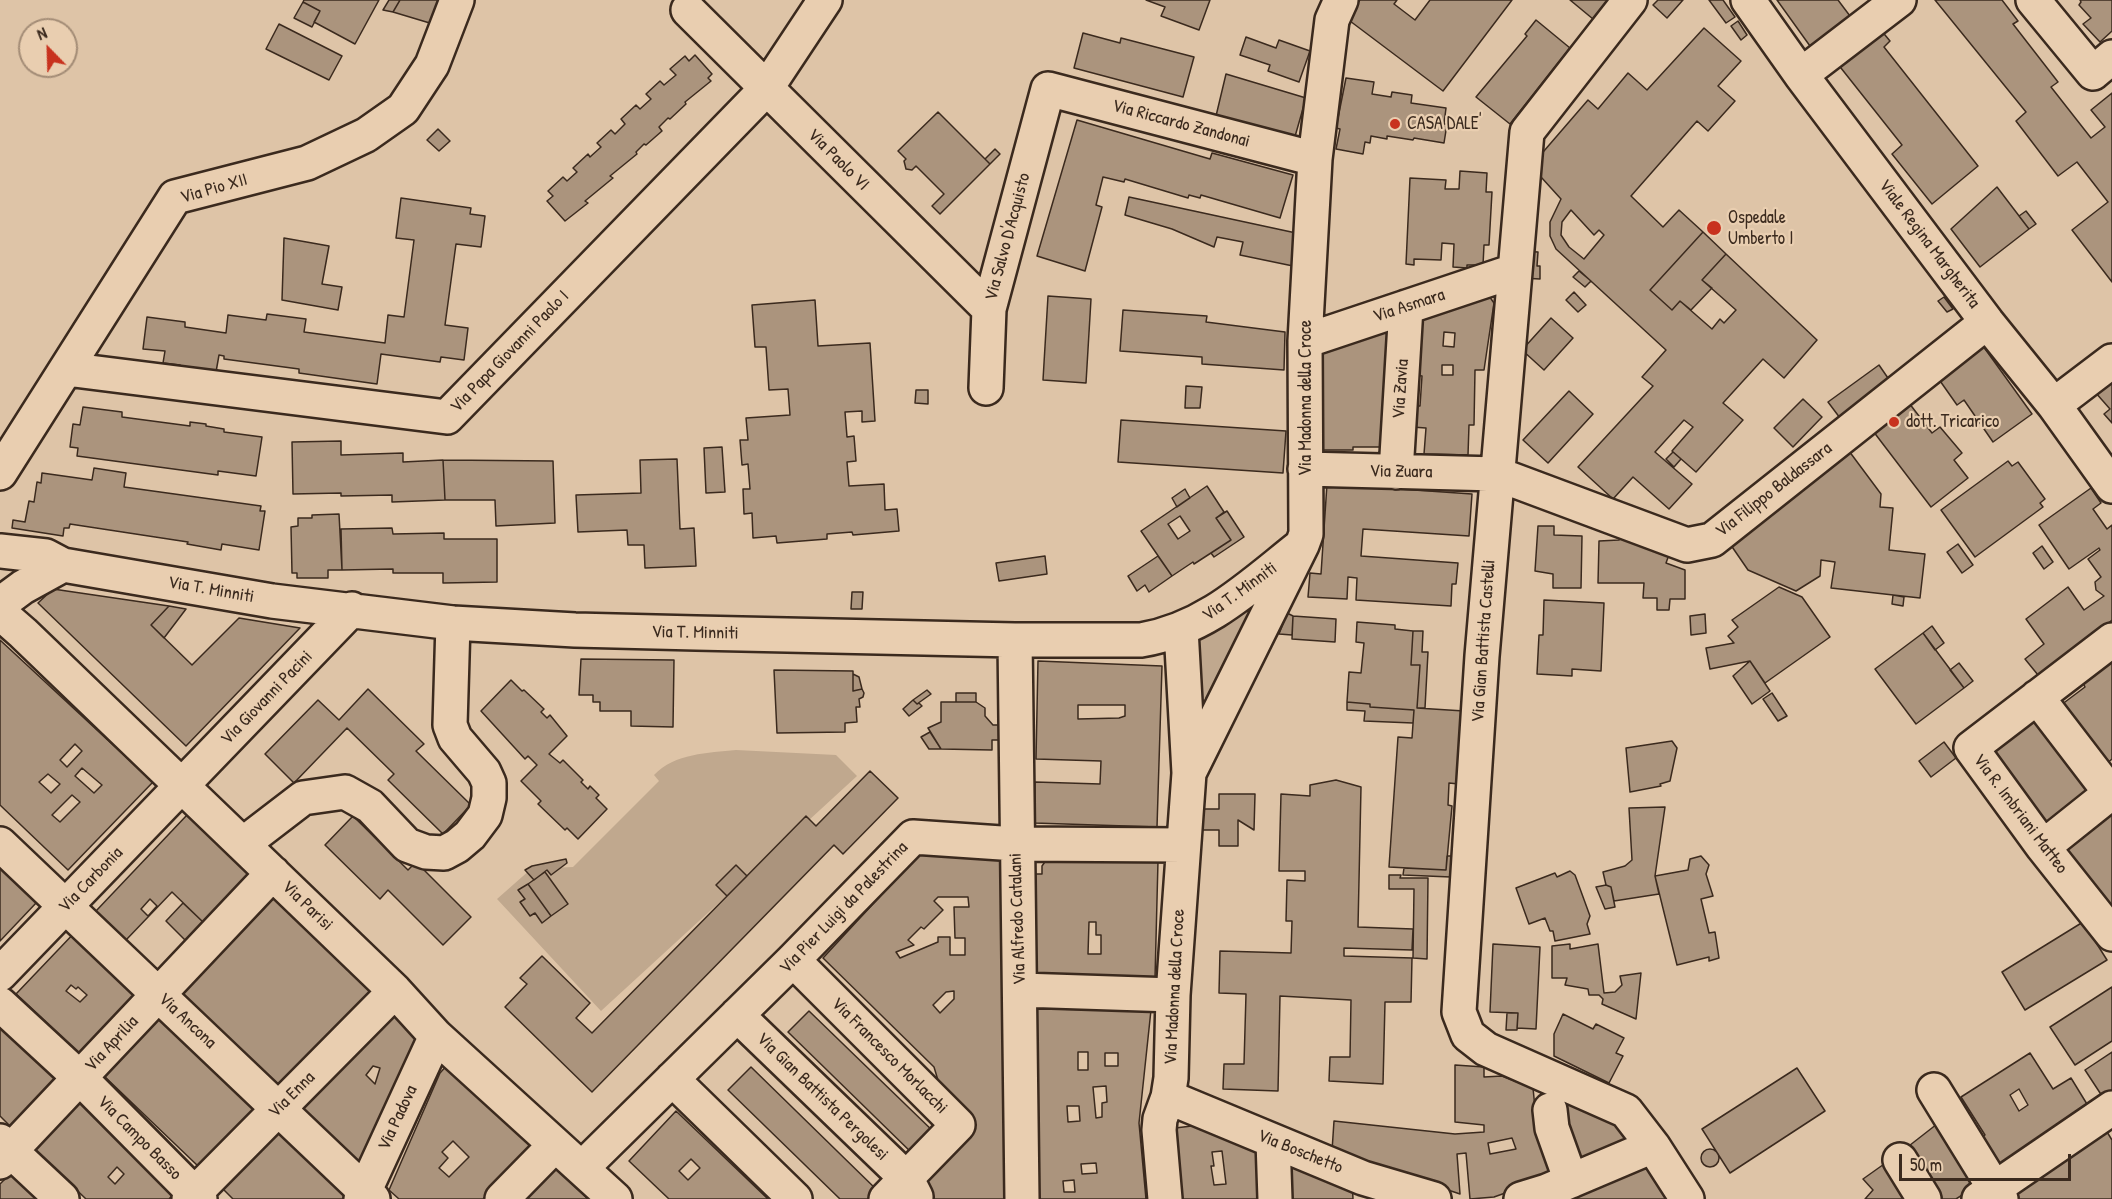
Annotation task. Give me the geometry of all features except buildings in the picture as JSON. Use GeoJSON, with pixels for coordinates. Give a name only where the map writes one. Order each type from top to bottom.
{"type":"FeatureCollection","features":[{"type":"Feature","properties":{"kind":"street","name":"Via Pio XII"},"geometry":{"type":"LineString","coordinates":[[0,473],[175,197],[307,163],[366,135],[403,109],[432,65],[457,0]]}},
{"type":"Feature","properties":{"kind":"street","name":"Via Papa Giovanni Paolo I"},"geometry":{"type":"LineString","coordinates":[[66,369],[447,417],[766,89],[825,0]]}},
{"type":"Feature","properties":{"kind":"street","name":"Via Madonna della Croce"},"geometry":{"type":"LineString","coordinates":[[1189,773],[1306,534],[1305,341],[1315,159],[1332,20],[1341,0]]}},
{"type":"Feature","properties":{"kind":"street","name":"Via Gian Battista Castelli"},"geometry":{"type":"LineString","coordinates":[[1630,0],[1527,132],[1482,656],[1459,1012],[1468,1035],[1486,1049],[1626,1111],[1653,1146],[1687,1199]]}},
{"type":"Feature","properties":{"kind":"street","name":"Viale Regina Margherita"},"geometry":{"type":"LineString","coordinates":[[1748,0],[1801,75],[1987,322],[2054,405],[2112,486]]}},
{"type":"Feature","properties":{"kind":"street"},"geometry":{"type":"LineString","coordinates":[[1801,75],[1899,0]]}},
{"type":"Feature","properties":{"kind":"street"},"geometry":{"type":"LineString","coordinates":[[2033,0],[2093,73],[2112,57]]}},
{"type":"Feature","properties":{"kind":"street","name":"Via Paolo VI"},"geometry":{"type":"LineString","coordinates":[[688,10],[989,309]]}},
{"type":"Feature","properties":{"kind":"street","name":"Via Riccardo Zandonai"},"geometry":{"type":"LineString","coordinates":[[1048,89],[1315,159]]}},
{"type":"Feature","properties":{"kind":"street","name":"Via Salvo D'Acquisto"},"geometry":{"type":"LineString","coordinates":[[986,388],[989,309],[1048,89]]}},
{"type":"Feature","properties":{"kind":"street","name":"Via Asmara"},"geometry":{"type":"LineString","coordinates":[[1305,341],[1514,271]]}},
{"type":"Feature","properties":{"kind":"street","name":"Via Zavia"},"geometry":{"type":"LineString","coordinates":[[1396,472],[1406,307]]}},
{"type":"Feature","properties":{"kind":"street","name":"Via Filippo Baldassara"},"geometry":{"type":"LineString","coordinates":[[1497,474],[1687,545],[1712,540],[1987,322]]}},
{"type":"Feature","properties":{"kind":"street"},"geometry":{"type":"LineString","coordinates":[[2054,405],[2112,361]]}},
{"type":"Feature","properties":{"kind":"street","name":"Via Zuara"},"geometry":{"type":"LineString","coordinates":[[1305,469],[1497,474]]}},
{"type":"Feature","properties":{"kind":"street","name":"Via T. Minniti"},"geometry":{"type":"LineString","coordinates":[[0,551],[46,556],[63,565],[272,601],[453,623],[575,630],[1015,640],[1141,640],[1159,637],[1202,621],[1302,545]]}},
{"type":"Feature","properties":{"kind":"street"},"geometry":{"type":"LineString","coordinates":[[0,604],[23,587],[63,565]]}},
{"type":"Feature","properties":{"kind":"street","name":"Via Giovanni Pacini"},"geometry":{"type":"LineString","coordinates":[[182,786],[352,609]]}},
{"type":"Feature","properties":{"kind":"street","name":"Via Parisi"},"geometry":{"type":"LineString","coordinates":[[0,613],[273,873],[394,991],[436,1036],[615,1199]]}},
{"type":"Feature","properties":{"kind":"street"},"geometry":{"type":"LineString","coordinates":[[243,844],[303,798],[345,792],[370,806],[406,845],[426,852],[444,853],[470,835],[485,815],[489,798],[489,783],[484,772],[455,738],[450,725],[453,623]]}},
{"type":"Feature","properties":{"kind":"street","name":"Via Madonna della Croce"},"geometry":{"type":"LineString","coordinates":[[1165,1199],[1159,1130],[1171,1078],[1173,995],[1189,773],[1181,629]]}},
{"type":"Feature","properties":{"kind":"street","name":"Via Alfredo Catalani"},"geometry":{"type":"LineString","coordinates":[[1015,640],[1022,1199]]}},
{"type":"Feature","properties":{"kind":"street","name":"Via R. Imbriani Matteo"},"geometry":{"type":"LineString","coordinates":[[2112,640],[1971,748],[2043,847],[2112,934]]}},
{"type":"Feature","properties":{"kind":"street"},"geometry":{"type":"LineString","coordinates":[[2037,697],[2112,793],[2043,847]]}},
{"type":"Feature","properties":{"kind":"street","name":"Via Carbonia"},"geometry":{"type":"LineString","coordinates":[[0,974],[182,786]]}},
{"type":"Feature","properties":{"kind":"street","name":"Via Pier Luigi da Palestrina"},"geometry":{"type":"LineString","coordinates":[[582,1168],[793,960],[913,837],[1016,844],[1183,845]]}},
{"type":"Feature","properties":{"kind":"street","name":"Via Ancona"},"geometry":{"type":"LineString","coordinates":[[0,844],[279,1108],[366,1196]]}},
{"type":"Feature","properties":{"kind":"street","name":"Via Aprilia"},"geometry":{"type":"LineString","coordinates":[[3,1151],[80,1078],[273,873]]}},
{"type":"Feature","properties":{"kind":"street","name":"Via Francesco Morlacchi"},"geometry":{"type":"LineString","coordinates":[[793,960],[958,1125],[903,1192]]}},
{"type":"Feature","properties":{"kind":"street"},"geometry":{"type":"LineString","coordinates":[[1021,990],[1173,995]]}},
{"type":"Feature","properties":{"kind":"street","name":"Via Enna"},"geometry":{"type":"LineString","coordinates":[[194,1197],[394,991]]}},
{"type":"Feature","properties":{"kind":"street","name":"Via Campo Basso"},"geometry":{"type":"LineString","coordinates":[[0,1004],[80,1078],[194,1197]]}},
{"type":"Feature","properties":{"kind":"street","name":"Via Gian Battista Pergolesi"},"geometry":{"type":"LineString","coordinates":[[737,1015],[903,1192]]}},
{"type":"Feature","properties":{"kind":"street","name":"Via Padova"},"geometry":{"type":"LineString","coordinates":[[366,1196],[436,1036]]}},
{"type":"Feature","properties":{"kind":"street"},"geometry":{"type":"LineString","coordinates":[[672,1079],[795,1199]]}},
{"type":"Feature","properties":{"kind":"street"},"geometry":{"type":"LineString","coordinates":[[1934,1090],[1992,1196],[2112,1108]]}},
{"type":"Feature","properties":{"kind":"street","name":"Via Boschetto"},"geometry":{"type":"LineString","coordinates":[[1168,1097],[1273,1141],[1364,1188],[1434,1199]]}},
{"type":"Feature","properties":{"kind":"street"},"geometry":{"type":"LineString","coordinates":[[1550,1110],[1552,1128],[1548,1192],[1653,1146]]}},
{"type":"Feature","properties":{"kind":"street"},"geometry":{"type":"LineString","coordinates":[[1273,1141],[1275,1199]]}},
{"type":"Feature","properties":{"kind":"street"},"geometry":{"type":"LineString","coordinates":[[502,1199],[555,1144]]}},
{"type":"Feature","properties":{"kind":"street"},"geometry":{"type":"LineString","coordinates":[[3,1151],[62,1199]]}},
{"type":"Feature","properties":{"kind":"street"},"geometry":{"type":"LineString","coordinates":[[1900,1160],[1924,1199]]}},
{"type":"Feature","properties":{"kind":"shaded area"},"geometry":{"type":"Polygon","coordinates":[[[1238,605],[1256,611],[1210,701],[1192,691],[1192,641],[1238,605]]]}},
{"type":"Feature","properties":{"kind":"shaded area"},"geometry":{"type":"Polygon","coordinates":[[[736,750],[836,755],[857,776],[601,1011],[497,899],[531,869],[573,867],[659,781],[654,775],[662,768],[692,755],[736,750]]]}},
{"type":"Feature","properties":{"kind":"place","name":"CASA DALE'"},"geometry":{"type":"Point","coordinates":[1395,124]}},
{"type":"Feature","properties":{"kind":"place","name":"Ospedale Umberto I"},"geometry":{"type":"Point","coordinates":[1714,228]}},
{"type":"Feature","properties":{"kind":"place","name":"dott. Tricarico"},"geometry":{"type":"Point","coordinates":[1894,422]}}]}
